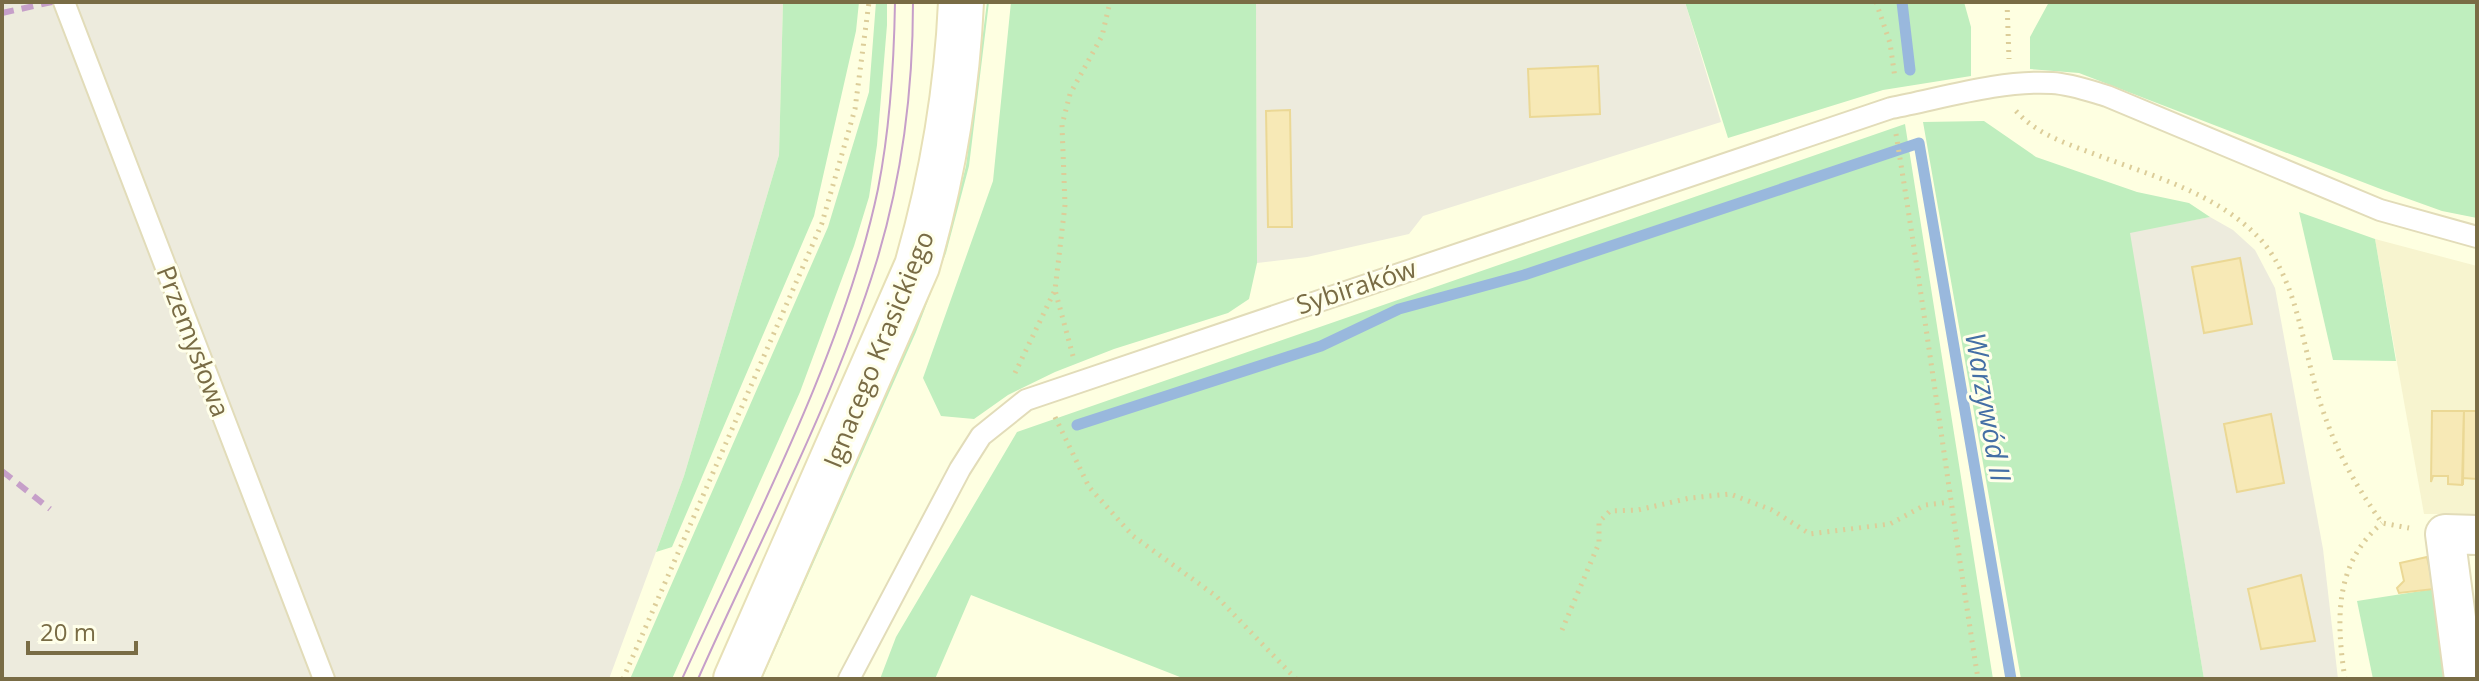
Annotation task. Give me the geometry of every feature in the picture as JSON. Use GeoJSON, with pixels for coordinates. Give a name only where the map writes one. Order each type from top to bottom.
{"type":"FeatureCollection","features":[{"type":"Feature","properties":{"kind":"street","name":"Ignacego Krasickiego"},"geometry":{"type":"LineString","coordinates":[[736,679],[917,266],[936,199],[948,136],[961,2]]}},
{"type":"Feature","properties":{"kind":"street"},"geometry":{"type":"LineString","coordinates":[[2461,534],[2464,679]]}},
{"type":"Feature","properties":{"kind":"lane","name":"Przemysłowa"},"geometry":{"type":"LineString","coordinates":[[64,2],[324,679]]}},
{"type":"Feature","properties":{"kind":"lane","name":"Sybiraków"},"geometry":{"type":"LineString","coordinates":[[849,679],[960,469],[981,436],[1001,416],[1045,393],[1088,376],[1898,107],[2009,86],[2053,83],[2107,96],[2380,210],[2477,237]]}},
{"type":"Feature","properties":{"kind":"path"},"geometry":{"type":"LineString","coordinates":[[623,679],[822,223],[855,109],[869,2]]}},
{"type":"Feature","properties":{"kind":"path"},"geometry":{"type":"LineString","coordinates":[[1001,416],[1017,367],[1055,290],[1065,205],[1062,125],[1070,94],[1102,36],[1110,2]]}},
{"type":"Feature","properties":{"kind":"path"},"geometry":{"type":"LineString","coordinates":[[1876,2],[1890,43],[1950,502],[1978,679]]}},
{"type":"Feature","properties":{"kind":"path"},"geometry":{"type":"LineString","coordinates":[[2007,2],[2009,86],[2014,109],[2039,130],[2222,207],[2261,240],[2280,268],[2320,403],[2345,469],[2382,523]]}},
{"type":"Feature","properties":{"kind":"path"},"geometry":{"type":"LineString","coordinates":[[1055,290],[1073,355],[1088,376]]}},
{"type":"Feature","properties":{"kind":"path"},"geometry":{"type":"LineString","coordinates":[[1045,393],[1069,450],[1089,487],[1124,527],[1228,606],[1296,679]]}},
{"type":"Feature","properties":{"kind":"path"},"geometry":{"type":"LineString","coordinates":[[1562,630],[1599,543],[1599,522],[1610,511],[1638,510],[1690,498],[1730,494],[1772,510],[1810,534],[1890,524],[1925,505],[1950,502]]}},
{"type":"Feature","properties":{"kind":"path"},"geometry":{"type":"LineString","coordinates":[[2345,679],[2342,583],[2361,540],[2382,523],[2461,534]]}},
{"type":"Feature","properties":{"kind":"shaded area"},"geometry":{"type":"Polygon","coordinates":[[[2,2],[783,2],[779,155],[684,476],[609,679],[2,679],[2,2]]]}},
{"type":"Feature","properties":{"kind":"shaded area"},"geometry":{"type":"Polygon","coordinates":[[[1256,2],[1685,2],[1721,122],[1423,216],[1409,234],[1307,257],[1257,263],[1256,2]]]}},
{"type":"Feature","properties":{"kind":"shaded area"},"geometry":{"type":"Polygon","coordinates":[[[2210,217],[2233,230],[2255,250],[2275,288],[2323,549],[2338,679],[2204,679],[2129,232],[2210,217]]]}},
{"type":"Feature","properties":{"kind":"shaded area"},"geometry":{"type":"Polygon","coordinates":[[[2375,239],[2477,266],[2477,514],[2424,514],[2375,239]]]}},
{"type":"Feature","properties":{"kind":"green space"},"geometry":{"type":"Polygon","coordinates":[[[783,2],[859,2],[856,31],[814,216],[672,547],[656,552],[684,476],[779,155],[783,2]]]}},
{"type":"Feature","properties":{"kind":"green space"},"geometry":{"type":"Polygon","coordinates":[[[876,2],[887,2],[877,145],[869,197],[854,246],[800,392],[672,679],[630,679],[828,227],[869,92],[876,2]]]}},
{"type":"Feature","properties":{"kind":"green space"},"geometry":{"type":"Polygon","coordinates":[[[987,2],[969,166],[946,253],[916,332],[762,679],[758,679],[944,253],[966,166],[987,2]]]}},
{"type":"Feature","properties":{"kind":"green space"},"geometry":{"type":"Polygon","coordinates":[[[1011,2],[1256,2],[1257,263],[1249,299],[1228,313],[1114,349],[1055,372],[1008,395],[974,419],[941,416],[923,378],[993,181],[1011,2]]]}},
{"type":"Feature","properties":{"kind":"green space"},"geometry":{"type":"Polygon","coordinates":[[[1685,2],[1964,2],[1971,27],[1971,76],[1883,90],[1728,138],[1685,2]]]}},
{"type":"Feature","properties":{"kind":"green space"},"geometry":{"type":"Polygon","coordinates":[[[2049,2],[2477,2],[2477,218],[2442,211],[2378,188],[2079,73],[2030,69],[2030,37],[2049,2]]]}},
{"type":"Feature","properties":{"kind":"green space"},"geometry":{"type":"Polygon","coordinates":[[[1984,121],[2036,157],[2137,192],[2189,203],[2210,217],[2130,233],[2204,679],[2021,679],[1923,122],[1984,121]]]}},
{"type":"Feature","properties":{"kind":"green space"},"geometry":{"type":"Polygon","coordinates":[[[1905,124],[1993,679],[1185,679],[971,595],[935,679],[880,679],[896,637],[1017,432],[1905,124]]]}},
{"type":"Feature","properties":{"kind":"green space"},"geometry":{"type":"Polygon","coordinates":[[[2299,212],[2375,239],[2396,361],[2333,360],[2299,212]]]}},
{"type":"Feature","properties":{"kind":"green space"},"geometry":{"type":"Polygon","coordinates":[[[2434,589],[2446,679],[2373,679],[2357,601],[2434,589]]]}},
{"type":"Feature","properties":{"kind":"building"},"geometry":{"type":"Polygon","coordinates":[[[1598,66],[1600,114],[1530,117],[1528,69],[1598,66]]]}},
{"type":"Feature","properties":{"kind":"building"},"geometry":{"type":"Polygon","coordinates":[[[1290,110],[1292,227],[1268,227],[1266,111],[1290,110]]]}},
{"type":"Feature","properties":{"kind":"building"},"geometry":{"type":"Polygon","coordinates":[[[2240,258],[2252,324],[2204,333],[2192,267],[2240,258]]]}},
{"type":"Feature","properties":{"kind":"building"},"geometry":{"type":"Polygon","coordinates":[[[2432,411],[2464,411],[2462,485],[2448,484],[2448,476],[2433,476],[2431,482],[2432,411]]]}},
{"type":"Feature","properties":{"kind":"building"},"geometry":{"type":"Polygon","coordinates":[[[2464,411],[2477,411],[2477,479],[2463,478],[2464,411]]]}},
{"type":"Feature","properties":{"kind":"building"},"geometry":{"type":"Polygon","coordinates":[[[2271,414],[2284,483],[2237,492],[2224,424],[2271,414]]]}},
{"type":"Feature","properties":{"kind":"building"},"geometry":{"type":"Polygon","coordinates":[[[2427,557],[2434,589],[2399,593],[2397,588],[2404,581],[2400,563],[2427,557]]]}},
{"type":"Feature","properties":{"kind":"building"},"geometry":{"type":"Polygon","coordinates":[[[2301,575],[2315,641],[2261,649],[2248,589],[2301,575]]]}},
{"type":"Feature","properties":{"kind":"waterway","name":"Warzywód II"},"geometry":{"type":"LineString","coordinates":[[1902,2],[1910,70]]}},
{"type":"Feature","properties":{"kind":"waterway"},"geometry":{"type":"LineString","coordinates":[[1077,425],[1321,346],[1399,309],[1524,275],[1919,143],[2011,679]]}},
{"type":"Feature","properties":{"kind":"tram line"},"geometry":{"type":"LineString","coordinates":[[682,679],[793,438],[843,313],[863,251],[886,143],[895,2]]}},
{"type":"Feature","properties":{"kind":"tram line"},"geometry":{"type":"LineString","coordinates":[[698,679],[817,419],[877,260],[893,197],[904,132],[911,67],[913,2]]}},
{"type":"Feature","properties":{"kind":"railway"},"geometry":{"type":"LineString","coordinates":[[2,13],[52,2]]}},
{"type":"Feature","properties":{"kind":"railway"},"geometry":{"type":"LineString","coordinates":[[2,471],[50,509]]}}]}
